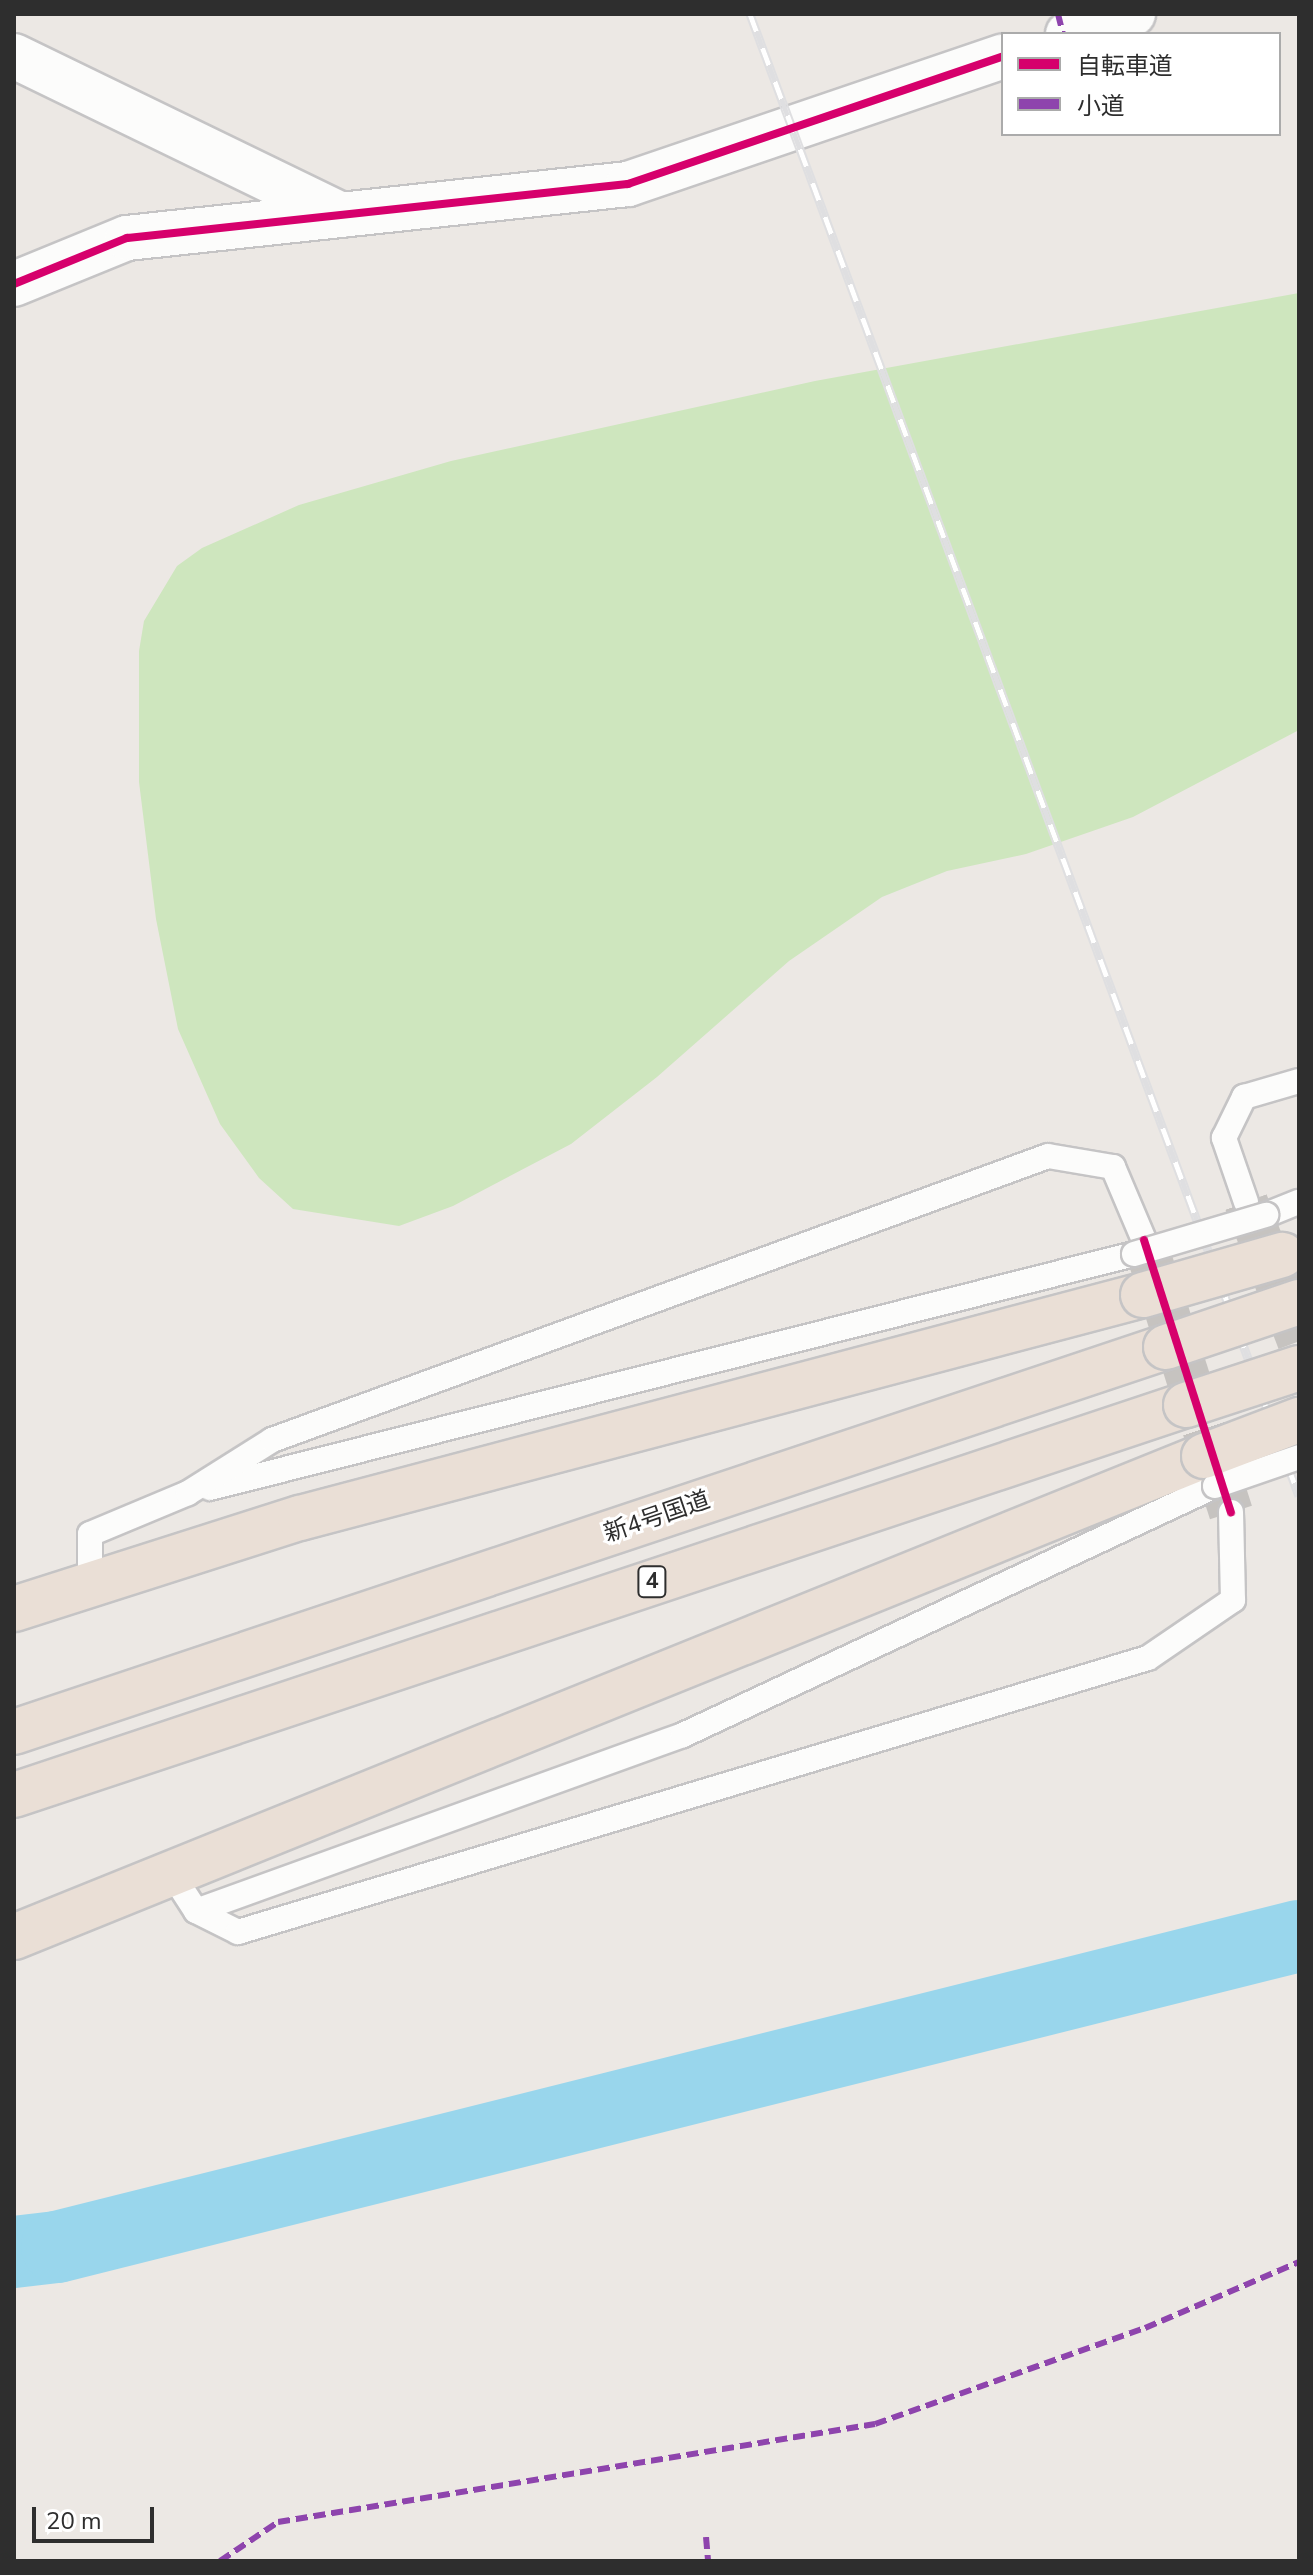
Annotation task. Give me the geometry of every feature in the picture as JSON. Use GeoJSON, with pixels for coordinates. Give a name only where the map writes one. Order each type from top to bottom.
{"type":"FeatureCollection","features":[{"type":"Feature","properties":{"kind":"highway"},"geometry":{"type":"LineString","coordinates":[[14,1609],[300,1518],[1140,1263],[1290,1252]]}},
{"type":"Feature","properties":{"kind":"highway","name":"新4号国道"},"geometry":{"type":"LineString","coordinates":[[14,1732],[1299,1302]]}},
{"type":"Feature","properties":{"kind":"highway","name":"4"},"geometry":{"type":"LineString","coordinates":[[14,1795],[1299,1368]]}},
{"type":"Feature","properties":{"kind":"highway"},"geometry":{"type":"LineString","coordinates":[[14,1937],[1209,1471],[1299,1420]]}},
{"type":"Feature","properties":{"kind":"street"},"geometry":{"type":"LineString","coordinates":[[1074,32],[1133,14]]}},
{"type":"Feature","properties":{"kind":"street"},"geometry":{"type":"LineString","coordinates":[[14,56],[341,215]]}},
{"type":"Feature","properties":{"kind":"street"},"geometry":{"type":"LineString","coordinates":[[14,284],[127,238],[628,184],[1001,57]]}},
{"type":"Feature","properties":{"kind":"lane"},"geometry":{"type":"LineString","coordinates":[[1256,1209],[1224,1138],[1244,1097],[1299,1081]]}},
{"type":"Feature","properties":{"kind":"lane"},"geometry":{"type":"LineString","coordinates":[[188,1493],[272,1440],[1048,1156],[1113,1167],[1140,1263]]}},
{"type":"Feature","properties":{"kind":"lane"},"geometry":{"type":"LineString","coordinates":[[90,1585],[90,1534],[188,1493],[1140,1263],[1256,1209],[1299,1202]]}},
{"type":"Feature","properties":{"kind":"lane"},"geometry":{"type":"LineString","coordinates":[[196,1911],[683,1735],[1209,1471],[1299,1457]]}},
{"type":"Feature","properties":{"kind":"lane"},"geometry":{"type":"LineString","coordinates":[[172,1874],[196,1911],[238,1932],[1148,1658],[1233,1600],[1231,1512]]}},
{"type":"Feature","properties":{"kind":"green space"},"geometry":{"type":"Polygon","coordinates":[[[1299,293],[1299,730],[1133,817],[1026,854],[947,871],[882,897],[789,961],[657,1077],[571,1144],[453,1206],[399,1226],[293,1209],[259,1178],[220,1124],[178,1029],[156,919],[139,782],[139,651],[144,621],[177,566],[202,548],[299,505],[451,461],[815,381],[1299,293]]]}},
{"type":"Feature","properties":{"kind":"waterway"},"geometry":{"type":"LineString","coordinates":[[14,2252],[57,2247],[1299,1936]]}},
{"type":"Feature","properties":{"kind":"tunnel"},"geometry":{"type":"LineString","coordinates":[[1246,1202],[1299,1341]]}},
{"type":"Feature","properties":{"kind":"tunnel"},"geometry":{"type":"LineString","coordinates":[[1144,1240],[1231,1512]]}},
{"type":"Feature","properties":{"kind":"railway"},"geometry":{"type":"LineString","coordinates":[[750,14],[1299,1496]]}},
{"type":"Feature","properties":{"kind":"marked path"},"geometry":{"type":"LineString","coordinates":[[1058,14],[1062,32]]}},
{"type":"Feature","properties":{"kind":"marked path"},"geometry":{"type":"LineString","coordinates":[[220,2561],[278,2522],[875,2424],[1145,2328],[1299,2262]]}},
{"type":"Feature","properties":{"kind":"marked path"},"geometry":{"type":"LineString","coordinates":[[706,2537],[708,2561]]}},
{"type":"Feature","properties":{"kind":"cycle path"},"geometry":{"type":"LineString","coordinates":[[14,284],[127,238],[628,184],[1001,57]]}},
{"type":"Feature","properties":{"kind":"cycle path"},"geometry":{"type":"LineString","coordinates":[[1144,1240],[1231,1512]]}}]}
